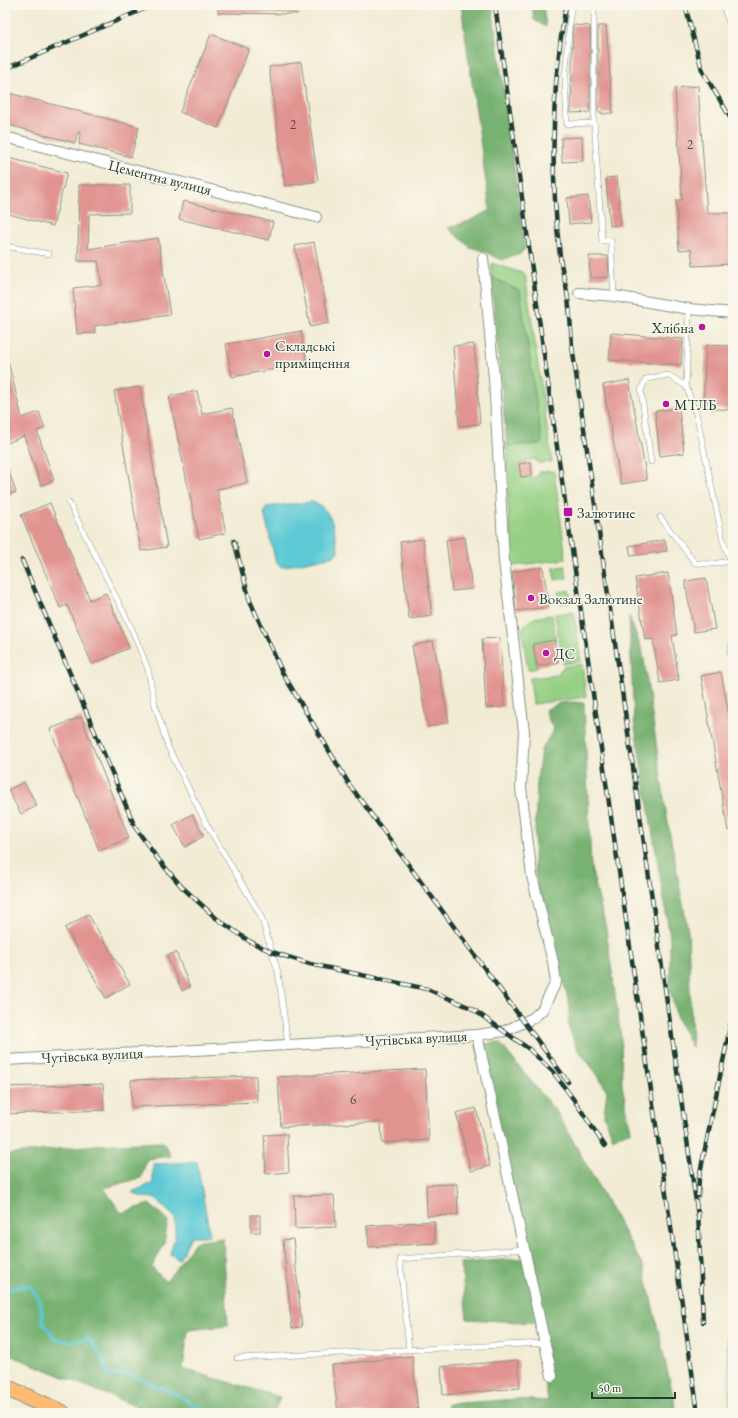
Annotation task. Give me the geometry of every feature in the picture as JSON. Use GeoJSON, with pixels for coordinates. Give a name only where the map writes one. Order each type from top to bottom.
{"type":"FeatureCollection","features":[{"type":"Feature","properties":{"kind":"main road"},"geometry":{"type":"LineString","coordinates":[[5,1387],[62,1413]]}},
{"type":"Feature","properties":{"kind":"street","name":"Цементна вулиця"},"geometry":{"type":"LineString","coordinates":[[5,137],[316,217]]}},
{"type":"Feature","properties":{"kind":"street"},"geometry":{"type":"LineString","coordinates":[[477,1035],[505,1032],[533,1018],[542,1010],[556,982],[553,962],[532,876],[521,788],[524,732],[504,561],[496,416],[483,258]]}},
{"type":"Feature","properties":{"kind":"street"},"geometry":{"type":"LineString","coordinates":[[579,293],[614,296],[689,309],[733,313]]}},
{"type":"Feature","properties":{"kind":"street","name":"Чутівська вулиця"},"geometry":{"type":"LineString","coordinates":[[5,1060],[477,1035],[552,1376]]}},
{"type":"Feature","properties":{"kind":"lane"},"geometry":{"type":"LineString","coordinates":[[571,5],[565,80],[567,124],[594,123]]}},
{"type":"Feature","properties":{"kind":"lane"},"geometry":{"type":"LineString","coordinates":[[594,5],[594,123],[602,241],[612,241],[614,296]]}},
{"type":"Feature","properties":{"kind":"lane"},"geometry":{"type":"LineString","coordinates":[[723,5],[733,34]]}},
{"type":"Feature","properties":{"kind":"lane"},"geometry":{"type":"LineString","coordinates":[[5,246],[49,254]]}},
{"type":"Feature","properties":{"kind":"lane"},"geometry":{"type":"LineString","coordinates":[[689,309],[686,386],[697,417],[723,541],[733,567]]}},
{"type":"Feature","properties":{"kind":"lane"},"geometry":{"type":"LineString","coordinates":[[650,462],[640,390],[646,379],[668,375],[686,386]]}},
{"type":"Feature","properties":{"kind":"lane"},"geometry":{"type":"LineString","coordinates":[[69,503],[131,627],[148,669],[155,705],[168,747],[207,825],[261,916],[278,972],[288,1045]]}},
{"type":"Feature","properties":{"kind":"lane"},"geometry":{"type":"LineString","coordinates":[[660,517],[695,562],[711,564],[731,561]]}},
{"type":"Feature","properties":{"kind":"lane"},"geometry":{"type":"LineString","coordinates":[[733,640],[730,652],[733,668]]}},
{"type":"Feature","properties":{"kind":"lane"},"geometry":{"type":"LineString","coordinates":[[409,1350],[400,1259],[524,1249]]}},
{"type":"Feature","properties":{"kind":"lane"},"geometry":{"type":"LineString","coordinates":[[237,1358],[545,1343]]}},
{"type":"Feature","properties":{"kind":"green space"},"geometry":{"type":"Polygon","coordinates":[[[461,5],[492,5],[525,249],[520,254],[501,260],[486,252],[470,247],[448,228],[469,221],[490,210],[461,5]]]}},
{"type":"Feature","properties":{"kind":"green space"},"geometry":{"type":"Polygon","coordinates":[[[532,5],[543,5],[546,27],[534,20],[532,5]]]}},
{"type":"Feature","properties":{"kind":"green space"},"geometry":{"type":"Polygon","coordinates":[[[492,263],[525,274],[552,462],[538,463],[535,459],[526,460],[526,462],[519,464],[522,477],[531,476],[532,478],[537,477],[539,472],[554,471],[566,559],[512,566],[506,469],[508,461],[507,446],[542,443],[520,291],[491,277],[492,263]]]}},
{"type":"Feature","properties":{"kind":"green space"},"geometry":{"type":"Polygon","coordinates":[[[491,277],[520,291],[542,444],[507,446],[491,277]]]}},
{"type":"Feature","properties":{"kind":"green space"},"geometry":{"type":"Polygon","coordinates":[[[565,566],[567,578],[555,580],[553,568],[565,566]]]}},
{"type":"Feature","properties":{"kind":"green space"},"geometry":{"type":"Polygon","coordinates":[[[569,590],[571,602],[560,604],[558,592],[569,590]]]}},
{"type":"Feature","properties":{"kind":"green space"},"geometry":{"type":"Polygon","coordinates":[[[574,612],[581,661],[563,664],[555,614],[574,612]]]}},
{"type":"Feature","properties":{"kind":"green space"},"geometry":{"type":"Polygon","coordinates":[[[552,615],[556,640],[533,644],[537,668],[528,670],[522,632],[524,627],[527,623],[534,619],[552,615]]]}},
{"type":"Feature","properties":{"kind":"green space"},"geometry":{"type":"Polygon","coordinates":[[[629,616],[643,653],[667,818],[688,931],[692,1047],[677,1018],[670,990],[670,937],[634,721],[629,616]]]}},
{"type":"Feature","properties":{"kind":"green space"},"geometry":{"type":"Polygon","coordinates":[[[582,664],[586,697],[533,704],[530,678],[557,675],[563,667],[582,664]]]}},
{"type":"Feature","properties":{"kind":"green space"},"geometry":{"type":"Polygon","coordinates":[[[560,703],[584,703],[591,868],[606,928],[621,1038],[622,1085],[631,1131],[613,1138],[604,1115],[607,1091],[597,1074],[576,1047],[568,1025],[570,1006],[536,883],[534,862],[537,780],[541,750],[554,729],[545,710],[560,703]]]}},
{"type":"Feature","properties":{"kind":"green space"},"geometry":{"type":"Polygon","coordinates":[[[499,1042],[558,1114],[644,1268],[677,1413],[447,1413],[448,1404],[516,1399],[548,1401],[536,1323],[467,1319],[461,1263],[528,1258],[476,1045],[499,1042]]]}},
{"type":"Feature","properties":{"kind":"green space"},"geometry":{"type":"Polygon","coordinates":[[[163,1142],[171,1156],[147,1159],[141,1178],[104,1188],[121,1213],[149,1204],[168,1220],[164,1244],[152,1267],[166,1282],[195,1242],[223,1238],[228,1326],[188,1330],[183,1369],[280,1397],[274,1413],[152,1413],[5,1353],[5,1155],[94,1145],[163,1142]]]}},
{"type":"Feature","properties":{"kind":"green space"},"geometry":{"type":"Polygon","coordinates":[[[733,1303],[733,1413],[730,1413],[727,1330],[733,1303]]]}},
{"type":"Feature","properties":{"kind":"water"},"geometry":{"type":"Polygon","coordinates":[[[311,502],[319,505],[329,515],[334,528],[338,551],[334,556],[282,567],[276,563],[264,513],[266,507],[311,502]]]}},
{"type":"Feature","properties":{"kind":"water"},"geometry":{"type":"Polygon","coordinates":[[[197,1162],[210,1236],[191,1236],[179,1260],[170,1254],[175,1237],[175,1218],[155,1198],[142,1197],[132,1192],[153,1183],[153,1164],[197,1162]]]}},
{"type":"Feature","properties":{"kind":"building"},"geometry":{"type":"Polygon","coordinates":[[[218,5],[297,5],[297,14],[218,13],[218,5]]]}},
{"type":"Feature","properties":{"kind":"building"},"geometry":{"type":"Polygon","coordinates":[[[573,25],[590,26],[590,112],[571,113],[573,25]]]}},
{"type":"Feature","properties":{"kind":"building"},"geometry":{"type":"Polygon","coordinates":[[[598,26],[606,26],[613,113],[602,114],[602,112],[598,112],[598,26]]]}},
{"type":"Feature","properties":{"kind":"building"},"geometry":{"type":"Polygon","coordinates":[[[211,34],[249,49],[218,128],[180,112],[211,34]]]}},
{"type":"Feature","properties":{"kind":"building"},"geometry":{"type":"Polygon","coordinates":[[[301,62],[318,181],[285,186],[269,67],[301,62]]]}},
{"type":"Feature","properties":{"kind":"building"},"geometry":{"type":"Polygon","coordinates":[[[698,86],[707,213],[733,213],[733,264],[693,266],[691,249],[679,250],[676,200],[682,200],[675,88],[698,86]]]}},
{"type":"Feature","properties":{"kind":"building"},"geometry":{"type":"Polygon","coordinates":[[[5,92],[139,127],[131,157],[79,144],[80,132],[78,132],[75,143],[5,124],[5,92]]]}},
{"type":"Feature","properties":{"kind":"building"},"geometry":{"type":"Polygon","coordinates":[[[582,137],[583,161],[562,162],[561,138],[582,137]]]}},
{"type":"Feature","properties":{"kind":"building"},"geometry":{"type":"Polygon","coordinates":[[[5,157],[67,173],[53,226],[5,213],[5,157]]]}},
{"type":"Feature","properties":{"kind":"building"},"geometry":{"type":"Polygon","coordinates":[[[617,177],[621,225],[610,226],[606,178],[617,177]]]}},
{"type":"Feature","properties":{"kind":"building"},"geometry":{"type":"Polygon","coordinates":[[[79,185],[130,185],[130,213],[89,214],[88,249],[158,238],[170,315],[94,326],[95,333],[77,334],[73,288],[102,285],[98,261],[78,261],[79,185]]]}},
{"type":"Feature","properties":{"kind":"building"},"geometry":{"type":"Polygon","coordinates":[[[588,196],[591,222],[569,224],[567,198],[588,196]]]}},
{"type":"Feature","properties":{"kind":"building"},"geometry":{"type":"Polygon","coordinates":[[[183,201],[273,222],[269,240],[179,219],[183,201]]]}},
{"type":"Feature","properties":{"kind":"building","name":"Складські приміщення"},"geometry":{"type":"Polygon","coordinates":[[[314,242],[329,323],[310,327],[295,246],[314,242]]]}},
{"type":"Feature","properties":{"kind":"building"},"geometry":{"type":"Polygon","coordinates":[[[589,256],[608,256],[609,277],[590,278],[589,256]]]}},
{"type":"Feature","properties":{"kind":"building","name":"Складські приміщення"},"geometry":{"type":"Polygon","coordinates":[[[301,331],[307,363],[232,377],[226,344],[301,331]]]}},
{"type":"Feature","properties":{"kind":"building"},"geometry":{"type":"Polygon","coordinates":[[[611,333],[683,339],[681,365],[609,360],[611,333]]]}},
{"type":"Feature","properties":{"kind":"building"},"geometry":{"type":"Polygon","coordinates":[[[474,344],[480,424],[459,426],[453,346],[474,344]]]}},
{"type":"Feature","properties":{"kind":"building"},"geometry":{"type":"Polygon","coordinates":[[[706,345],[733,346],[733,410],[703,408],[706,345]]]}},
{"type":"Feature","properties":{"kind":"building"},"geometry":{"type":"Polygon","coordinates":[[[8,361],[22,418],[39,412],[45,428],[37,431],[54,480],[41,485],[24,436],[5,444],[5,362],[8,361]]]}},
{"type":"Feature","properties":{"kind":"building"},"geometry":{"type":"Polygon","coordinates":[[[629,380],[647,480],[621,484],[603,385],[629,380]]]}},
{"type":"Feature","properties":{"kind":"building"},"geometry":{"type":"Polygon","coordinates":[[[140,387],[167,547],[141,551],[114,391],[140,387]]]}},
{"type":"Feature","properties":{"kind":"building"},"geometry":{"type":"Polygon","coordinates":[[[197,391],[202,414],[232,408],[247,483],[217,489],[226,533],[199,539],[169,396],[197,391]]]}},
{"type":"Feature","properties":{"kind":"building"},"geometry":{"type":"Polygon","coordinates":[[[679,408],[684,453],[660,456],[655,411],[679,408]]]}},
{"type":"Feature","properties":{"kind":"building"},"geometry":{"type":"Polygon","coordinates":[[[531,462],[532,476],[521,477],[519,464],[531,462]]]}},
{"type":"Feature","properties":{"kind":"building"},"geometry":{"type":"Polygon","coordinates":[[[6,463],[16,492],[5,496],[5,464],[6,463]]]}},
{"type":"Feature","properties":{"kind":"building"},"geometry":{"type":"Polygon","coordinates":[[[50,503],[90,600],[106,593],[129,648],[92,664],[67,605],[60,608],[21,515],[50,503]]]}},
{"type":"Feature","properties":{"kind":"building"},"geometry":{"type":"Polygon","coordinates":[[[465,537],[472,589],[452,591],[446,540],[465,537]]]}},
{"type":"Feature","properties":{"kind":"building"},"geometry":{"type":"Polygon","coordinates":[[[423,539],[432,616],[409,619],[400,542],[423,539]]]}},
{"type":"Feature","properties":{"kind":"building"},"geometry":{"type":"Polygon","coordinates":[[[665,540],[667,551],[631,556],[629,546],[665,540]]]}},
{"type":"Feature","properties":{"kind":"building","name":"Вокзал Залютине"},"geometry":{"type":"Polygon","coordinates":[[[543,567],[549,607],[516,611],[512,572],[543,567]]]}},
{"type":"Feature","properties":{"kind":"building"},"geometry":{"type":"Polygon","coordinates":[[[668,573],[677,635],[672,636],[679,680],[660,683],[653,639],[645,640],[635,578],[668,573]]]}},
{"type":"Feature","properties":{"kind":"building"},"geometry":{"type":"Polygon","coordinates":[[[706,578],[715,629],[694,632],[685,581],[706,578]]]}},
{"type":"Feature","properties":{"kind":"building"},"geometry":{"type":"Polygon","coordinates":[[[500,638],[504,707],[486,708],[482,639],[500,638]]]}},
{"type":"Feature","properties":{"kind":"building","name":"ДС"},"geometry":{"type":"Polygon","coordinates":[[[554,640],[558,662],[537,666],[533,644],[554,640]]]}},
{"type":"Feature","properties":{"kind":"building"},"geometry":{"type":"Polygon","coordinates":[[[433,641],[449,722],[428,727],[412,646],[433,641]]]}},
{"type":"Feature","properties":{"kind":"building"},"geometry":{"type":"Polygon","coordinates":[[[721,672],[733,737],[733,830],[728,831],[701,676],[721,672]]]}},
{"type":"Feature","properties":{"kind":"building"},"geometry":{"type":"Polygon","coordinates":[[[81,717],[129,838],[99,850],[50,729],[81,717]]]}},
{"type":"Feature","properties":{"kind":"building"},"geometry":{"type":"Polygon","coordinates":[[[24,782],[37,806],[21,814],[8,790],[24,782]]]}},
{"type":"Feature","properties":{"kind":"building"},"geometry":{"type":"Polygon","coordinates":[[[192,814],[204,836],[185,847],[173,825],[192,814]]]}},
{"type":"Feature","properties":{"kind":"building"},"geometry":{"type":"Polygon","coordinates":[[[88,914],[130,984],[106,998],[65,928],[88,914]]]}},
{"type":"Feature","properties":{"kind":"building"},"geometry":{"type":"Polygon","coordinates":[[[176,952],[190,987],[182,991],[167,956],[176,952]]]}},
{"type":"Feature","properties":{"kind":"building"},"geometry":{"type":"Polygon","coordinates":[[[425,1069],[429,1140],[382,1143],[381,1122],[281,1127],[278,1077],[425,1069]]]}},
{"type":"Feature","properties":{"kind":"building"},"geometry":{"type":"Polygon","coordinates":[[[256,1076],[257,1102],[132,1107],[131,1080],[256,1076]]]}},
{"type":"Feature","properties":{"kind":"building"},"geometry":{"type":"Polygon","coordinates":[[[103,1084],[104,1110],[5,1114],[5,1087],[103,1084]]]}},
{"type":"Feature","properties":{"kind":"building"},"geometry":{"type":"Polygon","coordinates":[[[476,1108],[490,1166],[471,1171],[456,1113],[476,1108]]]}},
{"type":"Feature","properties":{"kind":"building"},"geometry":{"type":"Polygon","coordinates":[[[287,1134],[289,1172],[266,1174],[264,1135],[287,1134]]]}},
{"type":"Feature","properties":{"kind":"building"},"geometry":{"type":"Polygon","coordinates":[[[457,1184],[458,1215],[427,1216],[426,1185],[457,1184]]]}},
{"type":"Feature","properties":{"kind":"building"},"geometry":{"type":"Polygon","coordinates":[[[334,1195],[336,1227],[295,1229],[294,1196],[334,1195]]]}},
{"type":"Feature","properties":{"kind":"building"},"geometry":{"type":"Polygon","coordinates":[[[251,1215],[260,1215],[260,1232],[251,1232],[251,1215]]]}},
{"type":"Feature","properties":{"kind":"building"},"geometry":{"type":"Polygon","coordinates":[[[434,1221],[435,1243],[369,1247],[367,1226],[434,1221]]]}},
{"type":"Feature","properties":{"kind":"building"},"geometry":{"type":"Polygon","coordinates":[[[293,1239],[302,1327],[292,1328],[283,1240],[293,1239]]]}},
{"type":"Feature","properties":{"kind":"building"},"geometry":{"type":"Polygon","coordinates":[[[412,1356],[418,1413],[338,1413],[332,1365],[412,1356]]]}},
{"type":"Feature","properties":{"kind":"building"},"geometry":{"type":"Polygon","coordinates":[[[518,1360],[520,1388],[443,1395],[441,1367],[518,1360]]]}},
{"type":"Feature","properties":{"kind":"waterway"},"geometry":{"type":"LineString","coordinates":[[5,1290],[30,1285],[40,1301],[43,1322],[55,1339],[73,1342],[88,1338],[102,1357],[108,1375],[128,1374],[176,1394],[209,1413]]}},
{"type":"Feature","properties":{"kind":"railway"},"geometry":{"type":"LineString","coordinates":[[5,69],[153,5]]}},
{"type":"Feature","properties":{"kind":"railway"},"geometry":{"type":"LineString","coordinates":[[495,5],[555,433],[698,1413]]}},
{"type":"Feature","properties":{"kind":"railway"},"geometry":{"type":"LineString","coordinates":[[566,5],[557,68],[554,130],[555,193],[560,256],[568,299],[572,346],[698,1216]]}},
{"type":"Feature","properties":{"kind":"railway"},"geometry":{"type":"LineString","coordinates":[[685,5],[702,70],[733,122]]}},
{"type":"Feature","properties":{"kind":"railway"},"geometry":{"type":"LineString","coordinates":[[234,541],[250,601],[282,672],[349,784],[568,1082]]}},
{"type":"Feature","properties":{"kind":"railway"},"geometry":{"type":"LineString","coordinates":[[22,560],[135,827],[157,858],[182,887],[216,918],[249,941],[272,952],[310,964],[427,989],[471,1008],[529,1049],[553,1072],[605,1146]]}},
{"type":"Feature","properties":{"kind":"railway"},"geometry":{"type":"LineString","coordinates":[[698,1196],[699,1178],[733,1013]]}},
{"type":"Feature","properties":{"kind":"railway"},"geometry":{"type":"LineString","coordinates":[[698,1212],[703,1322]]}},
{"type":"Feature","properties":{"kind":"place","name":"Хлібна"},"geometry":{"type":"Point","coordinates":[702,327]}},
{"type":"Feature","properties":{"kind":"place","name":"Складські приміщення"},"geometry":{"type":"Point","coordinates":[267,354]}},
{"type":"Feature","properties":{"kind":"place","name":"МТЛБ"},"geometry":{"type":"Point","coordinates":[666,404]}},
{"type":"Feature","properties":{"kind":"place","name":"Залютине"},"geometry":{"type":"Point","coordinates":[568,512]}},
{"type":"Feature","properties":{"kind":"place","name":"Вокзал Залютине"},"geometry":{"type":"Point","coordinates":[531,598]}},
{"type":"Feature","properties":{"kind":"place","name":"ДС"},"geometry":{"type":"Point","coordinates":[546,653]}}]}
